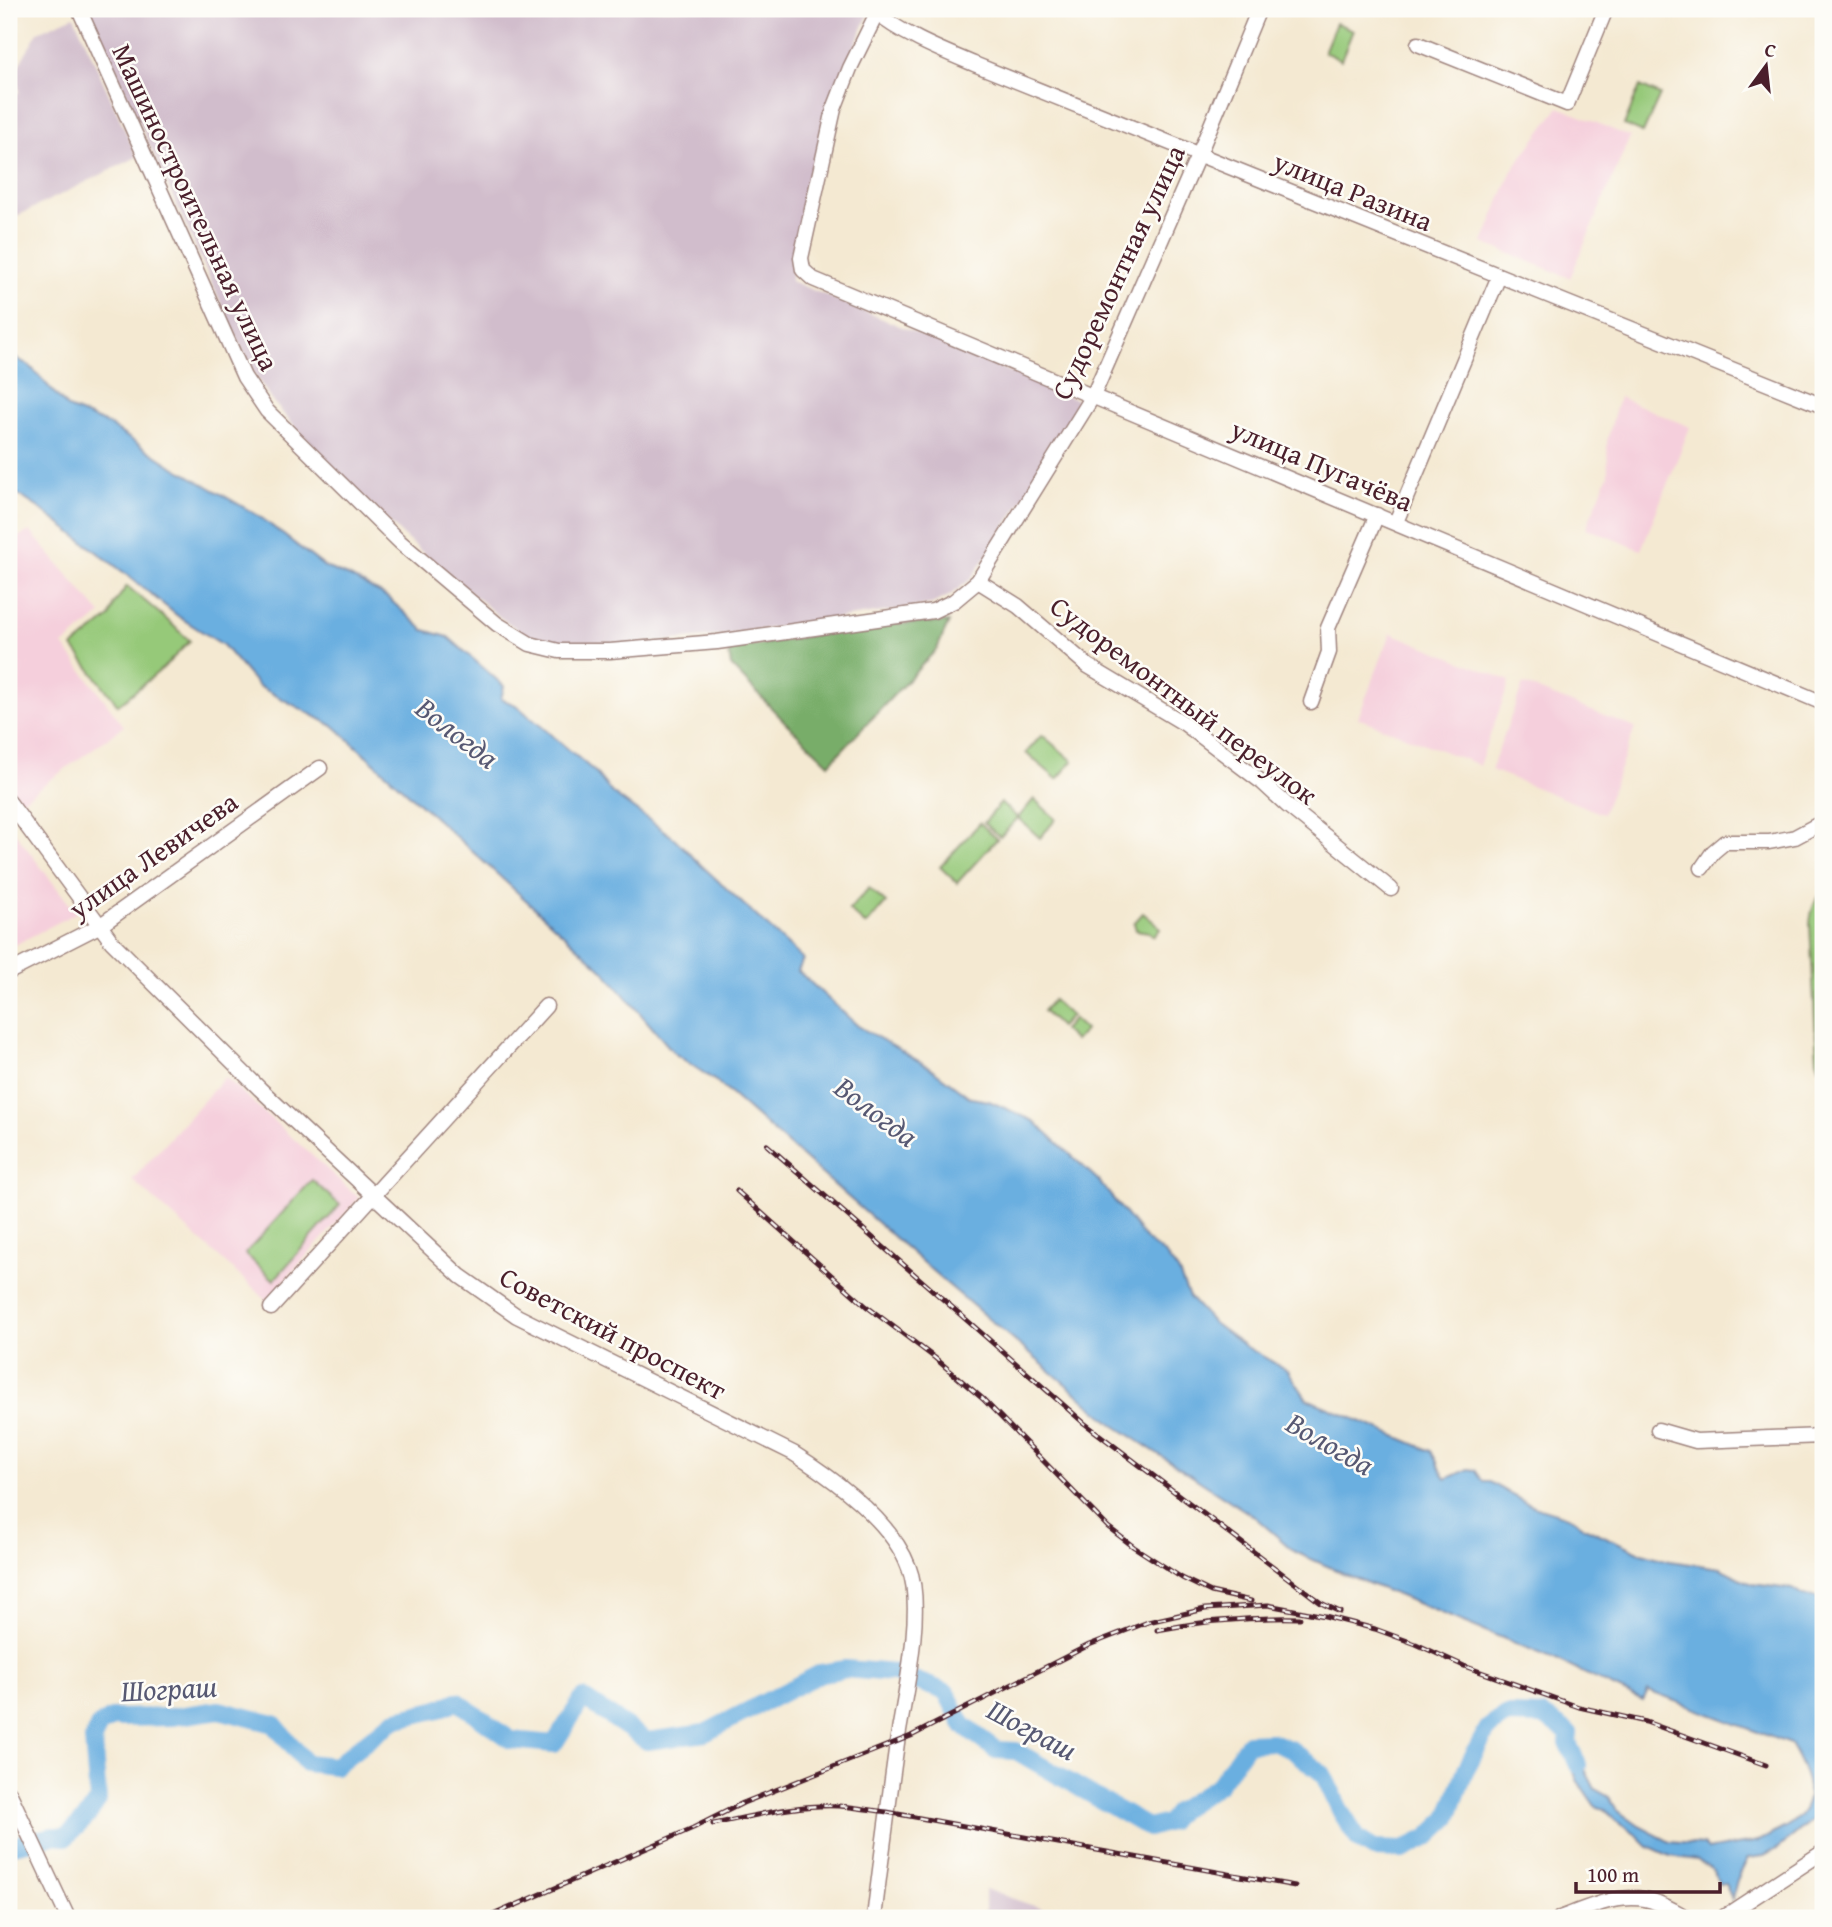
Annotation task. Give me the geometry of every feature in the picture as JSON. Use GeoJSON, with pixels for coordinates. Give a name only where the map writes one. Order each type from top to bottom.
{"type":"FeatureCollection","features":[{"type":"Feature","properties":{"kind":"street","name":"Машиностроительная улица"},"geometry":{"type":"LineString","coordinates":[[79,9],[244,377],[267,411],[400,541],[497,624],[530,644],[559,650],[610,651],[717,642],[933,611],[954,601],[978,581]]}},
{"type":"Feature","properties":{"kind":"street","name":"Судоремонтная улица"},"geometry":{"type":"LineString","coordinates":[[978,581],[1093,396],[1259,9]]}},
{"type":"Feature","properties":{"kind":"street"},"geometry":{"type":"LineString","coordinates":[[1418,44],[1567,104],[1606,9]]}},
{"type":"Feature","properties":{"kind":"street","name":"улица Разина"},"geometry":{"type":"LineString","coordinates":[[874,11],[932,47],[1823,406]]}},
{"type":"Feature","properties":{"kind":"street","name":"улица Пугачёва"},"geometry":{"type":"LineString","coordinates":[[874,11],[834,109],[801,258],[803,270],[813,279],[1823,703]]}},
{"type":"Feature","properties":{"kind":"street"},"geometry":{"type":"LineString","coordinates":[[1396,522],[1499,276]]}},
{"type":"Feature","properties":{"kind":"street"},"geometry":{"type":"LineString","coordinates":[[1311,702],[1329,652],[1328,628],[1377,515]]}},
{"type":"Feature","properties":{"kind":"street","name":"Судоремонтный переулок"},"geometry":{"type":"LineString","coordinates":[[978,581],[1018,606],[1088,666],[1185,724],[1263,783],[1391,888]]}},
{"type":"Feature","properties":{"kind":"street","name":"улица Левичева"},"geometry":{"type":"LineString","coordinates":[[9,972],[100,925],[320,768]]}},
{"type":"Feature","properties":{"kind":"street","name":"Советский проспект"},"geometry":{"type":"LineString","coordinates":[[9,802],[112,942],[260,1089],[460,1276],[517,1317],[780,1446],[830,1477],[885,1529],[910,1568],[915,1602],[911,1654],[874,1918]]}},
{"type":"Feature","properties":{"kind":"street"},"geometry":{"type":"LineString","coordinates":[[1702,868],[1713,852],[1725,842],[1769,842],[1795,837],[1823,822]]}},
{"type":"Feature","properties":{"kind":"street"},"geometry":{"type":"LineString","coordinates":[[271,1308],[546,1006]]}},
{"type":"Feature","properties":{"kind":"street"},"geometry":{"type":"LineString","coordinates":[[1658,1430],[1696,1441],[1823,1436]]}},
{"type":"Feature","properties":{"kind":"street"},"geometry":{"type":"LineString","coordinates":[[9,1792],[68,1918]]}},
{"type":"Feature","properties":{"kind":"street"},"geometry":{"type":"LineString","coordinates":[[1722,1918],[1823,1852]]}},
{"type":"Feature","properties":{"kind":"street"},"geometry":{"type":"LineString","coordinates":[[1560,1918],[1605,1902],[1631,1898],[1656,1902],[1688,1918]]}},
{"type":"Feature","properties":{"kind":"shaded area"},"geometry":{"type":"Polygon","coordinates":[[[88,9],[860,9],[868,15],[828,111],[792,258],[791,281],[1086,403],[971,579],[949,596],[932,604],[717,636],[610,646],[558,645],[532,639],[501,618],[403,536],[314,449],[274,403],[253,372],[88,9]]]}},
{"type":"Feature","properties":{"kind":"shaded area"},"geometry":{"type":"Polygon","coordinates":[[[74,16],[137,157],[9,220],[9,92],[19,93],[16,70],[38,32],[74,16]]]}},
{"type":"Feature","properties":{"kind":"shaded area"},"geometry":{"type":"Polygon","coordinates":[[[1559,107],[1630,137],[1570,278],[1483,243],[1512,170],[1559,107]]]}},
{"type":"Feature","properties":{"kind":"shaded area"},"geometry":{"type":"Polygon","coordinates":[[[1619,397],[1690,427],[1641,550],[1586,528],[1608,475],[1607,441],[1619,397]]]}},
{"type":"Feature","properties":{"kind":"shaded area"},"geometry":{"type":"Polygon","coordinates":[[[30,531],[101,614],[63,645],[124,726],[9,810],[9,541],[30,531]]]}},
{"type":"Feature","properties":{"kind":"shaded area"},"geometry":{"type":"Polygon","coordinates":[[[1391,633],[1510,681],[1479,765],[1358,718],[1391,633]]]}},
{"type":"Feature","properties":{"kind":"shaded area"},"geometry":{"type":"Polygon","coordinates":[[[1523,684],[1635,728],[1603,814],[1491,770],[1523,684]]]}},
{"type":"Feature","properties":{"kind":"shaded area"},"geometry":{"type":"Polygon","coordinates":[[[9,825],[76,913],[9,948],[9,825]]]}},
{"type":"Feature","properties":{"kind":"shaded area"},"geometry":{"type":"Polygon","coordinates":[[[225,1077],[359,1198],[267,1300],[132,1180],[225,1077]]]}},
{"type":"Feature","properties":{"kind":"shaded area"},"geometry":{"type":"Polygon","coordinates":[[[985,1889],[1069,1918],[985,1918],[985,1889]]]}},
{"type":"Feature","properties":{"kind":"green space"},"geometry":{"type":"Polygon","coordinates":[[[1336,23],[1353,30],[1341,60],[1324,52],[1336,23]]]}},
{"type":"Feature","properties":{"kind":"green space"},"geometry":{"type":"Polygon","coordinates":[[[1640,86],[1660,95],[1643,133],[1624,125],[1640,86]]]}},
{"type":"Feature","properties":{"kind":"green space"},"geometry":{"type":"Polygon","coordinates":[[[127,586],[190,641],[163,668],[118,705],[73,647],[110,617],[114,604],[127,586]]]}},
{"type":"Feature","properties":{"kind":"green space"},"geometry":{"type":"Polygon","coordinates":[[[949,622],[937,649],[829,764],[731,666],[728,647],[759,645],[869,625],[949,622]]]}},
{"type":"Feature","properties":{"kind":"green space"},"geometry":{"type":"Polygon","coordinates":[[[1042,735],[1073,761],[1057,779],[1026,753],[1042,735]]]}},
{"type":"Feature","properties":{"kind":"green space"},"geometry":{"type":"Polygon","coordinates":[[[1034,799],[1056,819],[1040,838],[1018,818],[1034,799]]]}},
{"type":"Feature","properties":{"kind":"green space"},"geometry":{"type":"Polygon","coordinates":[[[1001,803],[1018,818],[1000,837],[984,823],[1001,803]]]}},
{"type":"Feature","properties":{"kind":"green space"},"geometry":{"type":"Polygon","coordinates":[[[980,823],[997,839],[957,883],[940,867],[980,823]]]}},
{"type":"Feature","properties":{"kind":"green space"},"geometry":{"type":"Polygon","coordinates":[[[869,888],[886,903],[866,925],[849,910],[869,888]]]}},
{"type":"Feature","properties":{"kind":"green space"},"geometry":{"type":"Polygon","coordinates":[[[1823,893],[1823,1076],[1817,1060],[1810,924],[1815,903],[1823,893]]]}},
{"type":"Feature","properties":{"kind":"green space"},"geometry":{"type":"Polygon","coordinates":[[[1143,913],[1161,928],[1154,936],[1149,932],[1136,930],[1134,923],[1143,913]]]}},
{"type":"Feature","properties":{"kind":"green space"},"geometry":{"type":"Polygon","coordinates":[[[1053,1000],[1071,1016],[1060,1027],[1043,1011],[1053,1000]]]}},
{"type":"Feature","properties":{"kind":"green space"},"geometry":{"type":"Polygon","coordinates":[[[1073,1019],[1085,1030],[1075,1041],[1063,1030],[1073,1019]]]}},
{"type":"Feature","properties":{"kind":"green space"},"geometry":{"type":"Polygon","coordinates":[[[312,1180],[340,1205],[274,1280],[245,1254],[312,1180]]]}},
{"type":"Feature","properties":{"kind":"water","name":"Вологда"},"geometry":{"type":"Polygon","coordinates":[[[9,354],[30,366],[68,408],[107,424],[169,464],[259,516],[325,567],[387,597],[424,630],[448,637],[504,686],[501,699],[516,705],[595,772],[612,793],[674,838],[803,959],[798,971],[858,1026],[929,1067],[971,1098],[989,1101],[1034,1121],[1098,1180],[1147,1241],[1165,1254],[1178,1271],[1189,1297],[1212,1322],[1245,1346],[1288,1371],[1307,1399],[1431,1451],[1446,1479],[1468,1469],[1475,1470],[1483,1482],[1490,1482],[1526,1503],[1567,1517],[1639,1552],[1669,1561],[1720,1568],[1752,1584],[1792,1589],[1803,1596],[1823,1598],[1823,1811],[1779,1848],[1764,1856],[1748,1858],[1737,1880],[1732,1899],[1725,1884],[1719,1884],[1714,1871],[1697,1860],[1670,1856],[1648,1846],[1604,1809],[1595,1806],[1577,1780],[1569,1758],[1568,1743],[1576,1752],[1595,1789],[1609,1797],[1617,1810],[1639,1826],[1670,1842],[1703,1845],[1708,1850],[1761,1840],[1792,1823],[1802,1813],[1807,1803],[1807,1781],[1790,1744],[1648,1691],[1643,1701],[1554,1659],[1295,1552],[1256,1518],[1114,1425],[945,1282],[717,1082],[674,1053],[604,971],[335,727],[258,686],[223,645],[179,617],[39,508],[9,489],[9,354]]]}},
{"type":"Feature","properties":{"kind":"waterway","name":"Шограш"},"geometry":{"type":"LineString","coordinates":[[9,1846],[53,1836],[66,1837],[87,1817],[98,1800],[93,1739],[99,1726],[112,1718],[171,1717],[219,1710],[274,1724],[306,1763],[335,1766],[394,1720],[439,1709],[457,1701],[511,1740],[554,1744],[583,1698],[647,1741],[705,1733],[821,1673],[845,1669],[895,1673],[946,1692],[963,1725],[996,1750],[1016,1751],[1149,1828],[1169,1822],[1178,1811],[1218,1785],[1248,1743],[1272,1742],[1292,1750],[1323,1774],[1341,1812],[1358,1839],[1374,1849],[1403,1850],[1427,1838],[1448,1818],[1466,1769],[1488,1728],[1508,1715],[1543,1716],[1569,1733],[1568,1743],[1578,1765]]}},
{"type":"Feature","properties":{"kind":"railway"},"geometry":{"type":"LineString","coordinates":[[767,1145],[1084,1423],[1321,1603],[1340,1612]]}},
{"type":"Feature","properties":{"kind":"railway"},"geometry":{"type":"LineString","coordinates":[[737,1191],[866,1306],[935,1358],[983,1399],[1108,1527],[1182,1578],[1211,1592],[1251,1601]]}},
{"type":"Feature","properties":{"kind":"railway"},"geometry":{"type":"LineString","coordinates":[[486,1918],[693,1828],[743,1803],[911,1736],[1089,1645],[1148,1622],[1205,1609],[1268,1605],[1375,1629],[1464,1666],[1579,1707],[1646,1722],[1766,1765]]}},
{"type":"Feature","properties":{"kind":"railway"},"geometry":{"type":"LineString","coordinates":[[1157,1630],[1228,1620],[1300,1618]]}},
{"type":"Feature","properties":{"kind":"railway"},"geometry":{"type":"LineString","coordinates":[[713,1824],[791,1809],[851,1807],[1295,1886]]}}]}
